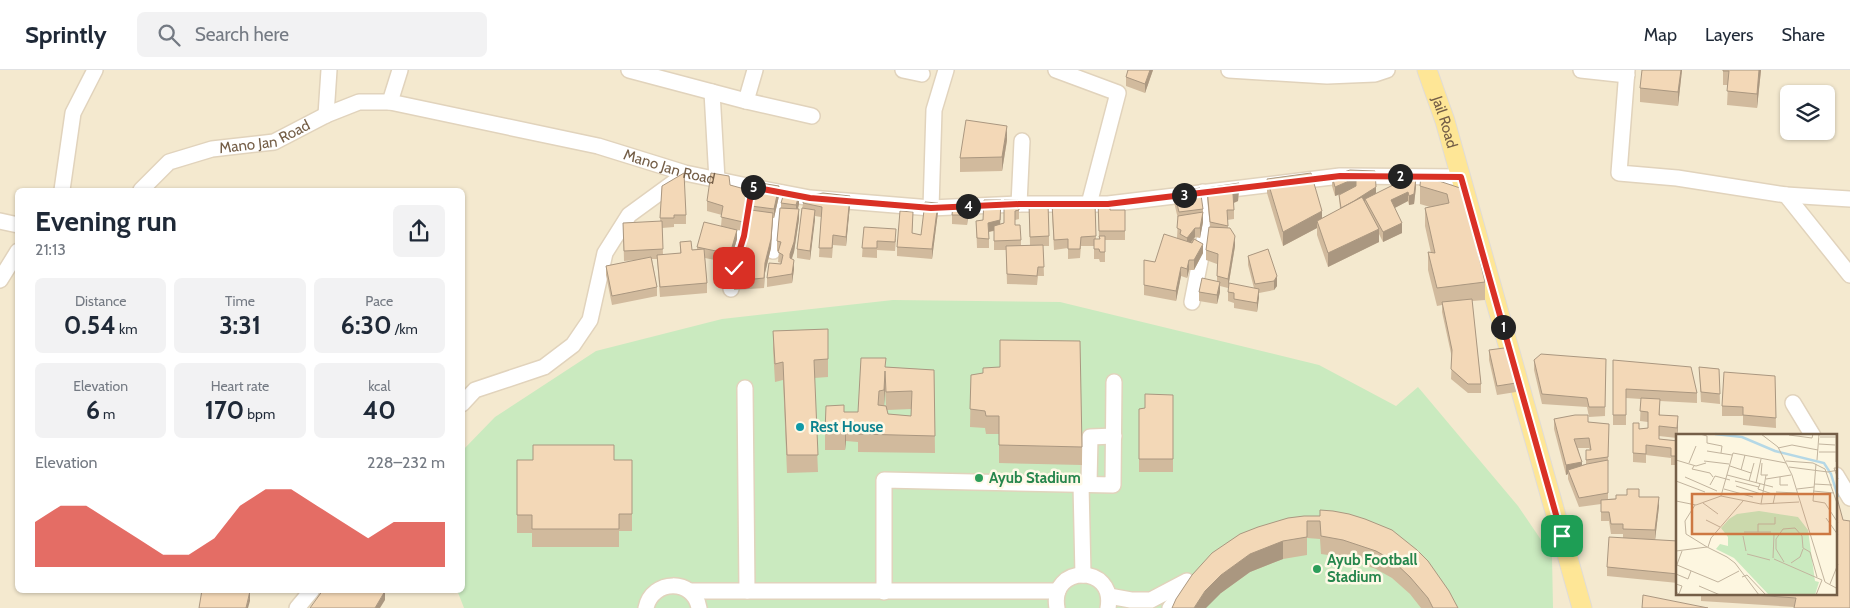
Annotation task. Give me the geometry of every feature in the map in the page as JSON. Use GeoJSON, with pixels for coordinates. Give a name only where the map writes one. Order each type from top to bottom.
{"type":"FeatureCollection","features":[{"type":"Feature","properties":{"kind":"main road","name":"Jail Road"},"geometry":{"type":"LineString","coordinates":[[1427,70],[1445,121],[1582,608]]}},
{"type":"Feature","properties":{"kind":"street"},"geometry":{"type":"LineString","coordinates":[[62,188],[73,113],[95,70]]}},
{"type":"Feature","properties":{"kind":"street"},"geometry":{"type":"LineString","coordinates":[[326,116],[329,70]]}},
{"type":"Feature","properties":{"kind":"street"},"geometry":{"type":"LineString","coordinates":[[390,102],[400,70]]}},
{"type":"Feature","properties":{"kind":"street"},"geometry":{"type":"LineString","coordinates":[[629,70],[746,102],[812,116]]}},
{"type":"Feature","properties":{"kind":"street"},"geometry":{"type":"LineString","coordinates":[[746,102],[755,70]]}},
{"type":"Feature","properties":{"kind":"street"},"geometry":{"type":"LineString","coordinates":[[903,70],[922,74]]}},
{"type":"Feature","properties":{"kind":"street"},"geometry":{"type":"LineString","coordinates":[[931,208],[934,110],[946,70]]}},
{"type":"Feature","properties":{"kind":"street"},"geometry":{"type":"LineString","coordinates":[[1056,70],[1118,93],[1089,204]]}},
{"type":"Feature","properties":{"kind":"street"},"geometry":{"type":"LineString","coordinates":[[1229,70],[1327,76],[1375,74],[1387,70]]}},
{"type":"Feature","properties":{"kind":"street"},"geometry":{"type":"LineString","coordinates":[[1581,70],[1627,72],[1619,173],[1677,178],[1786,195],[1850,198]]}},
{"type":"Feature","properties":{"kind":"street"},"geometry":{"type":"LineString","coordinates":[[712,92],[717,180]]}},
{"type":"Feature","properties":{"kind":"street","name":"Mano Jan Road"},"geometry":{"type":"LineString","coordinates":[[143,188],[170,162],[212,149],[274,142],[326,116],[360,102],[390,102],[598,146],[685,173],[782,193],[810,198],[931,208],[1019,204],[1108,204],[1340,176],[1461,177]]}},
{"type":"Feature","properties":{"kind":"street"},"geometry":{"type":"LineString","coordinates":[[1019,204],[1022,141]]}},
{"type":"Feature","properties":{"kind":"street"},"geometry":{"type":"LineString","coordinates":[[465,401],[475,390],[544,367],[573,345],[590,320],[605,253],[610,245],[630,215],[685,173]]}},
{"type":"Feature","properties":{"kind":"street"},"geometry":{"type":"LineString","coordinates":[[731,289],[734,268],[744,236],[752,187]]}},
{"type":"Feature","properties":{"kind":"street"},"geometry":{"type":"LineString","coordinates":[[1192,302],[1206,221],[1203,192]]}},
{"type":"Feature","properties":{"kind":"street"},"geometry":{"type":"LineString","coordinates":[[773,251],[782,193]]}},
{"type":"Feature","properties":{"kind":"street"},"geometry":{"type":"LineString","coordinates":[[1786,195],[1850,275]]}},
{"type":"Feature","properties":{"kind":"street"},"geometry":{"type":"LineString","coordinates":[[0,221],[15,224]]}},
{"type":"Feature","properties":{"kind":"street"},"geometry":{"type":"LineString","coordinates":[[0,280],[15,257]]}},
{"type":"Feature","properties":{"kind":"street"},"geometry":{"type":"LineString","coordinates":[[884,592],[884,480],[1113,485],[1114,382]]}},
{"type":"Feature","properties":{"kind":"street"},"geometry":{"type":"LineString","coordinates":[[745,388],[747,591]]}},
{"type":"Feature","properties":{"kind":"street"},"geometry":{"type":"LineString","coordinates":[[1793,404],[1811,434]]}},
{"type":"Feature","properties":{"kind":"street"},"geometry":{"type":"LineString","coordinates":[[1083,574],[1085,484],[1090,437],[1114,436]]}},
{"type":"Feature","properties":{"kind":"street"},"geometry":{"type":"LineString","coordinates":[[1838,478],[1850,498]]}},
{"type":"Feature","properties":{"kind":"street"},"geometry":{"type":"LineString","coordinates":[[1057,608],[1056,599],[1058,591],[1068,579],[1083,574],[1099,580],[1105,587],[1112,603],[1131,600],[1151,600],[1195,576],[1170,608]]}},
{"type":"Feature","properties":{"kind":"street"},"geometry":{"type":"LineString","coordinates":[[646,608],[650,597],[656,590],[664,586],[673,585],[690,591],[695,597],[699,608]]}},
{"type":"Feature","properties":{"kind":"street"},"geometry":{"type":"LineString","coordinates":[[690,591],[1058,591]]}},
{"type":"Feature","properties":{"kind":"street"},"geometry":{"type":"LineString","coordinates":[[297,608],[310,593]]}},
{"type":"Feature","properties":{"kind":"shaded area"},"geometry":{"type":"Polygon","coordinates":[[[0,70],[1850,70],[1850,608],[0,608],[0,70]]]}},
{"type":"Feature","properties":{"kind":"green space","name":"Ayub Stadium"},"geometry":{"type":"Polygon","coordinates":[[[893,300],[1060,302],[1319,365],[1396,406],[1418,387],[1518,506],[1552,556],[1553,608],[464,608],[458,593],[465,593],[465,448],[495,417],[596,351],[722,319],[893,300]]]}},
{"type":"Feature","properties":{"kind":"building"},"geometry":{"type":"Polygon","coordinates":[[[1128,70],[1150,70],[1145,84],[1126,77],[1128,70]]]}},
{"type":"Feature","properties":{"kind":"building"},"geometry":{"type":"Polygon","coordinates":[[[1642,70],[1681,70],[1678,92],[1640,88],[1642,70]]]}},
{"type":"Feature","properties":{"kind":"building"},"geometry":{"type":"Polygon","coordinates":[[[1723,70],[1759,70],[1757,94],[1727,91],[1729,71],[1723,70]]]}},
{"type":"Feature","properties":{"kind":"building"},"geometry":{"type":"Polygon","coordinates":[[[966,120],[1007,126],[1002,157],[960,158],[966,120]]]}},
{"type":"Feature","properties":{"kind":"building"},"geometry":{"type":"Polygon","coordinates":[[[1350,170],[1375,171],[1376,187],[1341,208],[1339,195],[1356,186],[1356,178],[1335,187],[1332,176],[1350,170]]]}},
{"type":"Feature","properties":{"kind":"building"},"geometry":{"type":"Polygon","coordinates":[[[684,173],[686,215],[674,215],[674,218],[660,218],[662,186],[684,173]]]}},
{"type":"Feature","properties":{"kind":"building"},"geometry":{"type":"Polygon","coordinates":[[[711,173],[729,176],[730,185],[748,190],[743,222],[721,217],[723,206],[707,201],[711,173]]]}},
{"type":"Feature","properties":{"kind":"building"},"geometry":{"type":"Polygon","coordinates":[[[1311,173],[1322,211],[1283,232],[1267,179],[1311,173]]]}},
{"type":"Feature","properties":{"kind":"building"},"geometry":{"type":"Polygon","coordinates":[[[1421,175],[1460,188],[1466,202],[1485,282],[1437,288],[1428,252],[1435,253],[1425,208],[1449,203],[1447,194],[1420,186],[1421,175]]]}},
{"type":"Feature","properties":{"kind":"building"},"geometry":{"type":"Polygon","coordinates":[[[1409,177],[1416,178],[1414,194],[1409,196],[1408,192],[1391,200],[1402,223],[1383,232],[1365,199],[1409,177]]]}},
{"type":"Feature","properties":{"kind":"building"},"geometry":{"type":"Polygon","coordinates":[[[754,182],[779,186],[774,209],[751,206],[754,182]]]}},
{"type":"Feature","properties":{"kind":"building"},"geometry":{"type":"Polygon","coordinates":[[[1239,183],[1238,192],[1233,194],[1234,210],[1227,210],[1228,226],[1210,222],[1207,188],[1239,183]]]}},
{"type":"Feature","properties":{"kind":"building"},"geometry":{"type":"Polygon","coordinates":[[[1200,188],[1203,209],[1179,212],[1174,192],[1200,188]]]}},
{"type":"Feature","properties":{"kind":"building"},"geometry":{"type":"Polygon","coordinates":[[[784,193],[799,195],[796,205],[781,203],[784,193]]]}},
{"type":"Feature","properties":{"kind":"building"},"geometry":{"type":"Polygon","coordinates":[[[823,193],[850,196],[846,237],[833,235],[832,248],[819,248],[822,207],[803,203],[804,197],[823,193]]]}},
{"type":"Feature","properties":{"kind":"building"},"geometry":{"type":"Polygon","coordinates":[[[1362,197],[1379,229],[1328,253],[1317,221],[1362,197]]]}},
{"type":"Feature","properties":{"kind":"building"},"geometry":{"type":"Polygon","coordinates":[[[984,200],[1001,200],[1000,220],[988,223],[989,239],[977,238],[976,221],[983,220],[984,200]]]}},
{"type":"Feature","properties":{"kind":"building"},"geometry":{"type":"Polygon","coordinates":[[[1004,200],[1019,200],[1019,210],[1015,211],[1015,225],[1020,225],[1021,240],[994,241],[994,226],[1004,223],[1004,200]]]}},
{"type":"Feature","properties":{"kind":"building"},"geometry":{"type":"Polygon","coordinates":[[[1098,201],[1110,201],[1110,210],[1125,210],[1125,231],[1099,231],[1098,201]]]}},
{"type":"Feature","properties":{"kind":"building"},"geometry":{"type":"Polygon","coordinates":[[[925,202],[938,203],[932,249],[897,247],[900,211],[913,212],[912,233],[921,235],[925,202]]]}},
{"type":"Feature","properties":{"kind":"building"},"geometry":{"type":"Polygon","coordinates":[[[1048,203],[1049,236],[1030,237],[1029,205],[1048,203]]]}},
{"type":"Feature","properties":{"kind":"building"},"geometry":{"type":"Polygon","coordinates":[[[1052,203],[1095,203],[1096,236],[1081,237],[1080,249],[1068,249],[1068,239],[1054,240],[1052,203]]]}},
{"type":"Feature","properties":{"kind":"building"},"geometry":{"type":"Polygon","coordinates":[[[953,205],[968,205],[967,215],[952,215],[953,205]]]}},
{"type":"Feature","properties":{"kind":"building"},"geometry":{"type":"Polygon","coordinates":[[[780,208],[799,209],[794,242],[790,254],[790,258],[794,260],[792,274],[767,278],[769,263],[781,264],[783,255],[778,252],[781,242],[777,241],[780,208]]]}},
{"type":"Feature","properties":{"kind":"building"},"geometry":{"type":"Polygon","coordinates":[[[802,208],[815,210],[810,251],[797,249],[802,208]]]}},
{"type":"Feature","properties":{"kind":"building"},"geometry":{"type":"Polygon","coordinates":[[[751,210],[773,213],[771,239],[765,263],[764,278],[734,281],[737,261],[748,229],[751,210]]]}},
{"type":"Feature","properties":{"kind":"building"},"geometry":{"type":"Polygon","coordinates":[[[1203,212],[1200,228],[1195,228],[1187,238],[1180,234],[1181,230],[1177,228],[1178,216],[1203,212]]]}},
{"type":"Feature","properties":{"kind":"building"},"geometry":{"type":"Polygon","coordinates":[[[662,221],[663,249],[624,251],[623,223],[662,221]]]}},
{"type":"Feature","properties":{"kind":"building"},"geometry":{"type":"Polygon","coordinates":[[[704,222],[737,230],[730,254],[697,247],[704,222]]]}},
{"type":"Feature","properties":{"kind":"building"},"geometry":{"type":"Polygon","coordinates":[[[864,227],[896,229],[895,242],[877,241],[877,248],[862,248],[864,227]]]}},
{"type":"Feature","properties":{"kind":"building"},"geometry":{"type":"Polygon","coordinates":[[[1209,227],[1230,228],[1235,236],[1228,279],[1217,276],[1218,254],[1206,250],[1209,227]]]}},
{"type":"Feature","properties":{"kind":"building"},"geometry":{"type":"Polygon","coordinates":[[[1164,234],[1192,243],[1194,239],[1203,244],[1194,260],[1189,260],[1187,269],[1181,267],[1176,291],[1144,285],[1144,260],[1155,262],[1164,234]]]}},
{"type":"Feature","properties":{"kind":"building"},"geometry":{"type":"Polygon","coordinates":[[[1099,236],[1105,236],[1105,252],[1094,249],[1094,239],[1100,239],[1099,236]]]}},
{"type":"Feature","properties":{"kind":"building"},"geometry":{"type":"Polygon","coordinates":[[[691,241],[692,250],[704,249],[707,283],[660,287],[657,255],[681,253],[680,242],[691,241]]]}},
{"type":"Feature","properties":{"kind":"building"},"geometry":{"type":"Polygon","coordinates":[[[1043,245],[1044,267],[1038,267],[1037,276],[1007,274],[1006,246],[1043,245]]]}},
{"type":"Feature","properties":{"kind":"building"},"geometry":{"type":"Polygon","coordinates":[[[1268,249],[1277,276],[1274,281],[1255,284],[1248,256],[1268,249]]]}},
{"type":"Feature","properties":{"kind":"building"},"geometry":{"type":"Polygon","coordinates":[[[651,257],[657,287],[612,296],[606,266],[651,257]]]}},
{"type":"Feature","properties":{"kind":"building"},"geometry":{"type":"Polygon","coordinates":[[[1202,278],[1220,282],[1217,295],[1199,292],[1202,278]]]}},
{"type":"Feature","properties":{"kind":"building"},"geometry":{"type":"Polygon","coordinates":[[[1229,283],[1259,289],[1257,303],[1234,299],[1234,293],[1228,292],[1229,283]]]}},
{"type":"Feature","properties":{"kind":"building"},"geometry":{"type":"Polygon","coordinates":[[[1472,299],[1481,384],[1468,384],[1451,369],[1452,350],[1442,302],[1472,299]]]}},
{"type":"Feature","properties":{"kind":"building","name":"Rest House"},"geometry":{"type":"Polygon","coordinates":[[[828,329],[828,359],[814,360],[818,455],[787,455],[783,362],[775,364],[773,331],[828,329]]]}},
{"type":"Feature","properties":{"kind":"building"},"geometry":{"type":"Polygon","coordinates":[[[1000,340],[1080,341],[1082,447],[999,445],[999,416],[986,416],[985,411],[970,409],[971,375],[983,373],[983,368],[1000,367],[1000,340]]]}},
{"type":"Feature","properties":{"kind":"building"},"geometry":{"type":"Polygon","coordinates":[[[1504,348],[1508,350],[1516,383],[1497,386],[1489,350],[1504,348]]]}},
{"type":"Feature","properties":{"kind":"building"},"geometry":{"type":"Polygon","coordinates":[[[1541,354],[1606,359],[1605,407],[1589,407],[1587,398],[1542,394],[1534,360],[1541,354]]]}},
{"type":"Feature","properties":{"kind":"building"},"geometry":{"type":"Polygon","coordinates":[[[861,358],[886,358],[885,367],[934,370],[935,436],[858,434],[858,424],[846,423],[845,432],[825,432],[826,406],[844,405],[844,412],[858,412],[861,358]],[[885,371],[884,390],[879,391],[878,405],[886,406],[888,414],[911,416],[912,391],[886,392],[885,371]]]}},
{"type":"Feature","properties":{"kind":"building"},"geometry":{"type":"Polygon","coordinates":[[[1613,360],[1691,367],[1697,393],[1626,389],[1626,415],[1613,415],[1613,360]]]}},
{"type":"Feature","properties":{"kind":"building"},"geometry":{"type":"Polygon","coordinates":[[[1699,367],[1719,369],[1720,394],[1701,392],[1699,367]]]}},
{"type":"Feature","properties":{"kind":"building"},"geometry":{"type":"Polygon","coordinates":[[[1724,372],[1775,376],[1776,418],[1743,415],[1743,407],[1722,406],[1724,372]]]}},
{"type":"Feature","properties":{"kind":"building"},"geometry":{"type":"Polygon","coordinates":[[[1145,394],[1173,395],[1173,459],[1139,459],[1139,409],[1145,408],[1145,394]]]}},
{"type":"Feature","properties":{"kind":"building"},"geometry":{"type":"Polygon","coordinates":[[[1641,398],[1660,399],[1659,415],[1678,416],[1677,428],[1659,426],[1659,439],[1676,441],[1676,456],[1671,456],[1671,448],[1646,445],[1646,454],[1633,453],[1633,423],[1639,423],[1639,429],[1648,428],[1648,412],[1640,411],[1641,398]]]}},
{"type":"Feature","properties":{"kind":"building"},"geometry":{"type":"Polygon","coordinates":[[[1575,415],[1588,415],[1588,422],[1609,424],[1608,457],[1586,460],[1586,450],[1591,450],[1589,438],[1574,439],[1582,462],[1566,465],[1554,419],[1575,415]]]}},
{"type":"Feature","properties":{"kind":"building"},"geometry":{"type":"Polygon","coordinates":[[[533,445],[614,445],[614,460],[632,460],[632,514],[619,514],[619,529],[532,529],[532,515],[517,515],[517,460],[533,460],[533,445]]]}},
{"type":"Feature","properties":{"kind":"building"},"geometry":{"type":"Polygon","coordinates":[[[1608,460],[1608,493],[1579,498],[1568,470],[1608,460]]]}},
{"type":"Feature","properties":{"kind":"building"},"geometry":{"type":"Polygon","coordinates":[[[1627,489],[1639,489],[1639,497],[1659,497],[1655,530],[1623,529],[1623,524],[1611,524],[1609,512],[1601,512],[1601,500],[1616,499],[1616,495],[1627,495],[1627,489]]]}},
{"type":"Feature","properties":{"kind":"building"},"geometry":{"type":"Polygon","coordinates":[[[1838,501],[1843,520],[1850,521],[1850,608],[1794,608],[1796,598],[1768,596],[1838,596],[1838,501]]]}},
{"type":"Feature","properties":{"kind":"building"},"geometry":{"type":"Polygon","coordinates":[[[1320,510],[1349,514],[1392,530],[1428,561],[1449,591],[1458,608],[1433,608],[1428,598],[1392,560],[1376,551],[1343,540],[1321,536],[1320,521],[1307,521],[1307,537],[1283,541],[1250,554],[1221,575],[1205,591],[1194,608],[1172,608],[1192,575],[1212,553],[1240,534],[1288,518],[1320,516],[1320,510]]]}},
{"type":"Feature","properties":{"kind":"building"},"geometry":{"type":"Polygon","coordinates":[[[1609,537],[1676,541],[1676,574],[1607,567],[1609,537]]]}},
{"type":"Feature","properties":{"kind":"building"},"geometry":{"type":"Polygon","coordinates":[[[202,593],[250,593],[246,608],[199,608],[202,593]]]}},
{"type":"Feature","properties":{"kind":"building"},"geometry":{"type":"Polygon","coordinates":[[[321,593],[384,593],[375,608],[310,608],[321,593]]]}},
{"type":"Feature","properties":{"kind":"building"},"geometry":{"type":"Polygon","coordinates":[[[1643,595],[1708,608],[1642,608],[1643,595]]]}},
{"type":"Feature","properties":{"kind":"place","name":"Rest House"},"geometry":{"type":"Point","coordinates":[800,427]}},
{"type":"Feature","properties":{"kind":"place","name":"Ayub Stadium"},"geometry":{"type":"Point","coordinates":[979,478]}},
{"type":"Feature","properties":{"kind":"place","name":"Ayub Football Stadium"},"geometry":{"type":"Point","coordinates":[1317,569]}},
{"type":"Feature","properties":{"kind":"route"},"geometry":{"type":"LineString","coordinates":[[734,268],[744,236],[752,187],[810,198],[931,208],[1019,204],[1108,204],[1340,176],[1461,177],[1562,536]]}}]}
